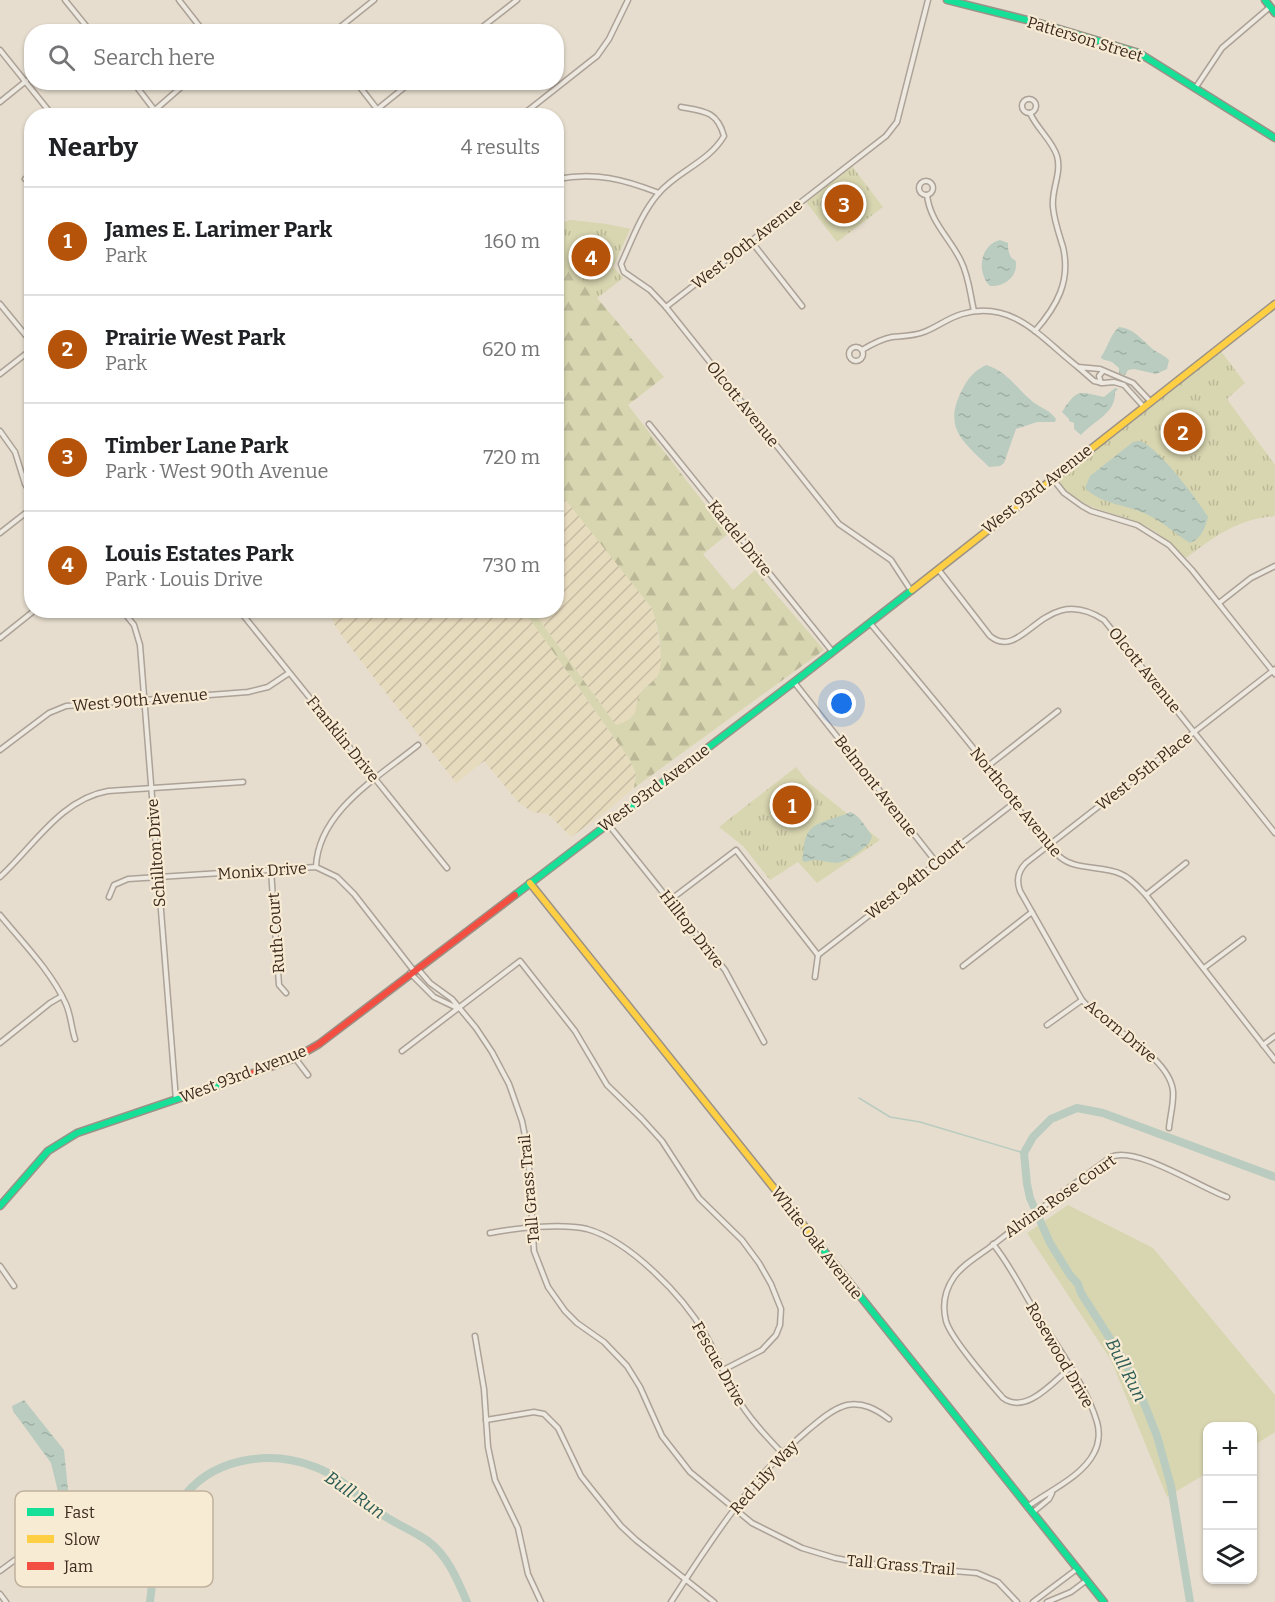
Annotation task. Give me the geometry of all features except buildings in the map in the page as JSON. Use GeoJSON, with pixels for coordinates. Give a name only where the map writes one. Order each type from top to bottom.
{"type":"FeatureCollection","features":[{"type":"Feature","properties":{"kind":"main road","name":"Patterson Street"},"geometry":{"type":"LineString","coordinates":[[947,0],[1039,23],[1139,52],[1275,138]]}},
{"type":"Feature","properties":{"kind":"main road"},"geometry":{"type":"LineString","coordinates":[[1265,0],[1273,10]]}},
{"type":"Feature","properties":{"kind":"main road","name":"West 93rd Avenue"},"geometry":{"type":"LineString","coordinates":[[0,1206],[39,1160],[58,1143],[77,1132],[295,1058],[319,1044],[794,682],[1275,304]]}},
{"type":"Feature","properties":{"kind":"main road","name":"White Oak Avenue"},"geometry":{"type":"LineString","coordinates":[[530,884],[1104,1602]]}},
{"type":"Feature","properties":{"kind":"street"},"geometry":{"type":"LineString","coordinates":[[65,0],[84,24]]}},
{"type":"Feature","properties":{"kind":"street"},"geometry":{"type":"LineString","coordinates":[[179,0],[198,24]]}},
{"type":"Feature","properties":{"kind":"street"},"geometry":{"type":"LineString","coordinates":[[344,24],[374,0]]}},
{"type":"Feature","properties":{"kind":"street"},"geometry":{"type":"LineString","coordinates":[[486,24],[516,0]]}},
{"type":"Feature","properties":{"kind":"street"},"geometry":{"type":"LineString","coordinates":[[564,82],[597,56],[609,39],[628,0]]}},
{"type":"Feature","properties":{"kind":"street","name":"West 90th Avenue"},"geometry":{"type":"LineString","coordinates":[[666,308],[886,136],[897,122],[928,0]]}},
{"type":"Feature","properties":{"kind":"street"},"geometry":{"type":"LineString","coordinates":[[1196,87],[1222,48],[1273,10]]}},
{"type":"Feature","properties":{"kind":"street"},"geometry":{"type":"LineString","coordinates":[[0,50],[24,79]]}},
{"type":"Feature","properties":{"kind":"street"},"geometry":{"type":"LineString","coordinates":[[0,102],[24,83]]}},
{"type":"Feature","properties":{"kind":"street"},"geometry":{"type":"LineString","coordinates":[[33,90],[47,108]]}},
{"type":"Feature","properties":{"kind":"street"},"geometry":{"type":"LineString","coordinates":[[139,90],[153,108]]}},
{"type":"Feature","properties":{"kind":"street"},"geometry":{"type":"LineString","coordinates":[[157,108],[178,90]]}},
{"type":"Feature","properties":{"kind":"street"},"geometry":{"type":"LineString","coordinates":[[363,90],[376,108]]}},
{"type":"Feature","properties":{"kind":"street"},"geometry":{"type":"LineString","coordinates":[[378,108],[401,90]]}},
{"type":"Feature","properties":{"kind":"street"},"geometry":{"type":"LineString","coordinates":[[531,108],[554,90]]}},
{"type":"Feature","properties":{"kind":"street"},"geometry":{"type":"LineString","coordinates":[[564,178],[598,175],[632,182],[659,193],[716,149],[724,136],[715,116],[681,107]]}},
{"type":"Feature","properties":{"kind":"street"},"geometry":{"type":"LineString","coordinates":[[1030,113],[1051,143],[1058,159],[1053,207],[1065,261],[1064,285],[1059,297],[1054,308],[1035,331]]}},
{"type":"Feature","properties":{"kind":"street","name":"Olcott Avenue"},"geometry":{"type":"LineString","coordinates":[[659,193],[637,228],[621,264],[624,272],[650,290],[666,308],[838,524],[891,560],[910,589]]}},
{"type":"Feature","properties":{"kind":"street"},"geometry":{"type":"LineString","coordinates":[[927,195],[936,224],[961,260],[970,286],[974,310]]}},
{"type":"Feature","properties":{"kind":"street"},"geometry":{"type":"LineString","coordinates":[[751,241],[802,306]]}},
{"type":"Feature","properties":{"kind":"street"},"geometry":{"type":"LineString","coordinates":[[0,304],[24,333]]}},
{"type":"Feature","properties":{"kind":"street"},"geometry":{"type":"LineString","coordinates":[[862,350],[887,339],[926,331],[949,318],[974,310],[1011,315],[1035,331],[1091,379],[1101,383],[1120,381]]}},
{"type":"Feature","properties":{"kind":"street"},"geometry":{"type":"LineString","coordinates":[[0,374],[24,355]]}},
{"type":"Feature","properties":{"kind":"street"},"geometry":{"type":"LineString","coordinates":[[1078,367],[1103,371],[1120,381],[1137,386],[1150,401]]}},
{"type":"Feature","properties":{"kind":"street"},"geometry":{"type":"LineString","coordinates":[[1101,383],[1100,375],[1103,371]]}},
{"type":"Feature","properties":{"kind":"street"},"geometry":{"type":"LineString","coordinates":[[1120,381],[1143,406]]}},
{"type":"Feature","properties":{"kind":"street","name":"Kardel Drive"},"geometry":{"type":"LineString","coordinates":[[649,424],[832,651]]}},
{"type":"Feature","properties":{"kind":"street"},"geometry":{"type":"LineString","coordinates":[[0,431],[15,452],[24,481]]}},
{"type":"Feature","properties":{"kind":"street"},"geometry":{"type":"LineString","coordinates":[[1052,478],[1064,493],[1082,506],[1137,525],[1169,545],[1186,562],[1274,671]]}},
{"type":"Feature","properties":{"kind":"street"},"geometry":{"type":"LineString","coordinates":[[0,533],[24,514]]}},
{"type":"Feature","properties":{"kind":"street"},"geometry":{"type":"LineString","coordinates":[[1219,603],[1251,578],[1275,566]]}},
{"type":"Feature","properties":{"kind":"street","name":"Olcott Avenue"},"geometry":{"type":"LineString","coordinates":[[937,568],[990,636],[1002,643],[1010,643],[1017,639],[1054,612],[1075,608],[1095,614],[1113,628],[1275,833]]}},
{"type":"Feature","properties":{"kind":"street"},"geometry":{"type":"LineString","coordinates":[[0,638],[25,618]]}},
{"type":"Feature","properties":{"kind":"street","name":"Schillton Drive"},"geometry":{"type":"LineString","coordinates":[[128,618],[140,641],[176,1100]]}},
{"type":"Feature","properties":{"kind":"street","name":"Franklin Drive"},"geometry":{"type":"LineString","coordinates":[[245,618],[447,868]]}},
{"type":"Feature","properties":{"kind":"street","name":"Northcote Avenue"},"geometry":{"type":"LineString","coordinates":[[869,621],[988,766],[1014,804],[1048,846],[1063,860],[1120,873],[1132,880],[1275,1060]]}},
{"type":"Feature","properties":{"kind":"street","name":"West 95th Place"},"geometry":{"type":"LineString","coordinates":[[1018,876],[1023,866],[1274,671]]}},
{"type":"Feature","properties":{"kind":"street","name":"West 90th Avenue"},"geometry":{"type":"LineString","coordinates":[[0,750],[45,716],[76,704],[253,691],[272,684],[289,673]]}},
{"type":"Feature","properties":{"kind":"street","name":"Belmont Avenue"},"geometry":{"type":"LineString","coordinates":[[794,682],[936,862]]}},
{"type":"Feature","properties":{"kind":"street"},"geometry":{"type":"LineString","coordinates":[[988,766],[1058,711]]}},
{"type":"Feature","properties":{"kind":"street"},"geometry":{"type":"LineString","coordinates":[[316,867],[316,853],[321,839],[335,815],[418,745]]}},
{"type":"Feature","properties":{"kind":"street"},"geometry":{"type":"LineString","coordinates":[[0,877],[43,830],[82,800],[104,792],[243,782]]}},
{"type":"Feature","properties":{"kind":"street","name":"West 94th Court"},"geometry":{"type":"LineString","coordinates":[[818,955],[1014,804]]}},
{"type":"Feature","properties":{"kind":"street","name":"Hilltop Drive"},"geometry":{"type":"LineString","coordinates":[[607,824],[725,970],[764,1042]]}},
{"type":"Feature","properties":{"kind":"street"},"geometry":{"type":"LineString","coordinates":[[670,900],[736,850],[818,955],[815,977]]}},
{"type":"Feature","properties":{"kind":"street"},"geometry":{"type":"LineString","coordinates":[[1146,895],[1186,863]]}},
{"type":"Feature","properties":{"kind":"street","name":"Monix Drive"},"geometry":{"type":"LineString","coordinates":[[109,897],[114,885],[128,879],[316,867],[337,877],[354,894],[414,971]]}},
{"type":"Feature","properties":{"kind":"street","name":"Ruth Court"},"geometry":{"type":"LineString","coordinates":[[271,870],[279,986],[285,993]]}},
{"type":"Feature","properties":{"kind":"street","name":"Acorn Drive"},"geometry":{"type":"LineString","coordinates":[[1018,876],[1019,887],[1082,1000],[1152,1056],[1166,1071],[1173,1091],[1169,1128]]}},
{"type":"Feature","properties":{"kind":"street"},"geometry":{"type":"LineString","coordinates":[[963,966],[1032,912]]}},
{"type":"Feature","properties":{"kind":"street"},"geometry":{"type":"LineString","coordinates":[[0,915],[44,969],[62,996],[69,1012],[75,1039]]}},
{"type":"Feature","properties":{"kind":"street"},"geometry":{"type":"LineString","coordinates":[[1204,968],[1243,939]]}},
{"type":"Feature","properties":{"kind":"street"},"geometry":{"type":"LineString","coordinates":[[402,1051],[520,960],[571,1025],[607,1085],[650,1127],[667,1148],[699,1198],[736,1233],[771,1284],[781,1313],[779,1328],[772,1341],[762,1350],[723,1370]]}},
{"type":"Feature","properties":{"kind":"street","name":"Tall Grass Trail"},"geometry":{"type":"LineString","coordinates":[[414,971],[434,997],[458,1008]]}},
{"type":"Feature","properties":{"kind":"street","name":"Tall Grass Trail"},"geometry":{"type":"LineString","coordinates":[[414,971],[452,999],[476,1028],[496,1058],[509,1084],[519,1110],[528,1151],[534,1251],[548,1287],[560,1305],[577,1323],[604,1342],[622,1359],[636,1380],[655,1422],[675,1454],[690,1472],[733,1509],[771,1534],[814,1552],[861,1563],[977,1573],[998,1582],[1017,1602]]}},
{"type":"Feature","properties":{"kind":"street"},"geometry":{"type":"LineString","coordinates":[[0,1043],[62,996]]}},
{"type":"Feature","properties":{"kind":"street"},"geometry":{"type":"LineString","coordinates":[[1047,1025],[1082,1000]]}},
{"type":"Feature","properties":{"kind":"street"},"geometry":{"type":"LineString","coordinates":[[1263,1045],[1275,1036]]}},
{"type":"Feature","properties":{"kind":"street"},"geometry":{"type":"LineString","coordinates":[[295,1058],[308,1075]]}},
{"type":"Feature","properties":{"kind":"street","name":"Alvina Rose Court"},"geometry":{"type":"LineString","coordinates":[[1070,1368],[1028,1402],[1013,1404],[1003,1398],[950,1331],[945,1319],[944,1306],[949,1285],[959,1270],[1033,1213],[1118,1154],[1144,1159],[1227,1197]]}},
{"type":"Feature","properties":{"kind":"street","name":"Fescue Drive"},"geometry":{"type":"LineString","coordinates":[[490,1233],[531,1228],[584,1229],[605,1238],[631,1254],[656,1275],[687,1308],[704,1332],[746,1412],[782,1453]]}},
{"type":"Feature","properties":{"kind":"street","name":"Rosewood Drive"},"geometry":{"type":"LineString","coordinates":[[993,1244],[1010,1266],[1070,1368],[1097,1420],[1098,1438],[1091,1459],[1052,1492],[1049,1499],[1030,1510]]}},
{"type":"Feature","properties":{"kind":"street"},"geometry":{"type":"LineString","coordinates":[[0,1266],[14,1286]]}},
{"type":"Feature","properties":{"kind":"street"},"geometry":{"type":"LineString","coordinates":[[475,1336],[484,1389],[488,1447],[495,1480],[518,1528],[528,1574],[541,1602]]}},
{"type":"Feature","properties":{"kind":"street","name":"Red Lily Way"},"geometry":{"type":"LineString","coordinates":[[671,1602],[733,1509],[782,1453],[824,1418],[843,1406],[855,1404],[868,1406],[889,1419]]}},
{"type":"Feature","properties":{"kind":"street"},"geometry":{"type":"LineString","coordinates":[[486,1419],[534,1412],[544,1414],[558,1428],[581,1476],[628,1533],[714,1602]]}},
{"type":"Feature","properties":{"kind":"street"},"geometry":{"type":"LineString","coordinates":[[0,1571],[15,1560]]}},
{"type":"Feature","properties":{"kind":"street"},"geometry":{"type":"LineString","coordinates":[[1032,1602],[1078,1569]]}},
{"type":"Feature","properties":{"kind":"street"},"geometry":{"type":"LineString","coordinates":[[1047,1602],[1067,1594],[1087,1580]]}},
{"type":"Feature","properties":{"kind":"street"},"geometry":{"type":"LineString","coordinates":[[0,1594],[6,1602]]}},
{"type":"Feature","properties":{"kind":"shaded area"},"geometry":{"type":"Polygon","coordinates":[[[564,497],[655,615],[662,661],[659,673],[654,682],[642,690],[636,714],[626,722],[616,725],[538,618],[564,618],[564,497]]]}},
{"type":"Feature","properties":{"kind":"shaded area"},"geometry":{"type":"Polygon","coordinates":[[[332,618],[529,618],[630,760],[636,774],[634,788],[571,837],[548,814],[532,812],[518,802],[484,761],[456,783],[332,618]]]}},
{"type":"Feature","properties":{"kind":"green space"},"geometry":{"type":"Polygon","coordinates":[[[852,166],[883,207],[837,242],[806,202],[852,166]]]}},
{"type":"Feature","properties":{"kind":"green space"},"geometry":{"type":"Polygon","coordinates":[[[570,220],[630,229],[613,267],[623,278],[597,298],[664,377],[628,405],[728,534],[703,554],[733,590],[755,570],[824,650],[634,788],[636,774],[630,760],[529,618],[538,618],[616,725],[634,715],[642,691],[656,678],[660,669],[660,641],[654,613],[564,498],[564,222],[570,220]]]}},
{"type":"Feature","properties":{"kind":"green space"},"geometry":{"type":"Polygon","coordinates":[[[570,220],[630,229],[613,267],[623,278],[597,298],[564,256],[564,222],[570,220]]]}},
{"type":"Feature","properties":{"kind":"green space"},"geometry":{"type":"Polygon","coordinates":[[[1220,350],[1245,383],[1227,399],[1275,465],[1275,516],[1238,525],[1217,536],[1186,558],[1171,544],[1142,524],[1085,504],[1075,498],[1058,480],[1060,474],[1220,350]]]}},
{"type":"Feature","properties":{"kind":"green space"},"geometry":{"type":"Polygon","coordinates":[[[796,767],[809,783],[880,840],[817,883],[798,862],[770,880],[743,846],[719,827],[796,767]]]}},
{"type":"Feature","properties":{"kind":"green space"},"geometry":{"type":"Polygon","coordinates":[[[1068,1205],[1153,1248],[1275,1395],[1275,1432],[1257,1443],[1257,1422],[1203,1422],[1203,1475],[1167,1497],[1111,1360],[1027,1233],[1068,1205]]]}},
{"type":"Feature","properties":{"kind":"water"},"geometry":{"type":"Polygon","coordinates":[[[1000,240],[1008,243],[1009,254],[1016,261],[1015,270],[1008,281],[990,286],[983,274],[982,260],[988,247],[1000,240]]]}},
{"type":"Feature","properties":{"kind":"water"},"geometry":{"type":"Polygon","coordinates":[[[1119,327],[1131,330],[1168,359],[1167,369],[1156,374],[1134,369],[1128,370],[1125,375],[1119,373],[1119,368],[1112,362],[1102,359],[1111,337],[1119,327]]]}},
{"type":"Feature","properties":{"kind":"water"},"geometry":{"type":"Polygon","coordinates":[[[986,365],[1000,371],[1033,402],[1056,419],[1055,422],[1037,422],[1016,429],[1004,463],[1000,466],[989,467],[964,442],[955,425],[954,416],[956,405],[966,384],[974,373],[986,365]]]}},
{"type":"Feature","properties":{"kind":"water"},"geometry":{"type":"Polygon","coordinates":[[[1115,388],[1118,389],[1108,412],[1081,435],[1074,429],[1074,423],[1069,421],[1062,412],[1071,399],[1079,394],[1104,397],[1115,388]]]}},
{"type":"Feature","properties":{"kind":"water"},"geometry":{"type":"Polygon","coordinates":[[[1140,441],[1148,445],[1167,463],[1208,517],[1202,532],[1194,541],[1190,543],[1152,517],[1099,498],[1085,488],[1090,476],[1133,442],[1140,441]]]}},
{"type":"Feature","properties":{"kind":"water"},"geometry":{"type":"Polygon","coordinates":[[[850,812],[860,819],[872,836],[868,845],[850,858],[836,863],[802,860],[806,837],[813,827],[850,812]]]}},
{"type":"Feature","properties":{"kind":"water"},"geometry":{"type":"Polygon","coordinates":[[[24,1400],[64,1450],[68,1491],[58,1491],[51,1463],[13,1411],[12,1406],[24,1400]]]}},
{"type":"Feature","properties":{"kind":"waterway","name":"Bull Run"},"geometry":{"type":"LineString","coordinates":[[859,1098],[890,1117],[920,1122],[1024,1153]]}},
{"type":"Feature","properties":{"kind":"waterway","name":"Bull Run"},"geometry":{"type":"LineString","coordinates":[[1190,1602],[1171,1486],[1157,1436],[1138,1388],[1123,1359],[1081,1293],[1078,1284],[1050,1243],[1030,1198],[1024,1153],[1033,1137],[1051,1119],[1077,1108],[1103,1113],[1275,1177]]}},
{"type":"Feature","properties":{"kind":"waterway","name":"Bull Run"},"geometry":{"type":"LineString","coordinates":[[189,1491],[207,1475],[241,1461],[278,1459],[315,1467],[340,1481],[377,1511],[435,1547],[447,1561],[467,1602]]}},
{"type":"Feature","properties":{"kind":"waterway","name":"Bull Run"},"geometry":{"type":"LineString","coordinates":[[150,1602],[152,1587]]}},
{"type":"Feature","properties":{"kind":"traffic: fast"},"geometry":{"type":"LineString","coordinates":[[947,0],[1039,23],[1139,53],[1275,138]]}},
{"type":"Feature","properties":{"kind":"traffic: fast"},"geometry":{"type":"LineString","coordinates":[[1265,0],[1275,13]]}},
{"type":"Feature","properties":{"kind":"traffic: fast"},"geometry":{"type":"LineString","coordinates":[[515,895],[912,590]]}},
{"type":"Feature","properties":{"kind":"traffic: fast"},"geometry":{"type":"LineString","coordinates":[[0,1206],[48,1151],[77,1133],[242,1077]]}},
{"type":"Feature","properties":{"kind":"traffic: fast"},"geometry":{"type":"LineString","coordinates":[[817,1242],[1104,1602]]}},
{"type":"Feature","properties":{"kind":"traffic: slow"},"geometry":{"type":"LineString","coordinates":[[912,590],[1275,304]]}},
{"type":"Feature","properties":{"kind":"traffic: slow"},"geometry":{"type":"LineString","coordinates":[[530,883],[817,1242]]}},
{"type":"Feature","properties":{"kind":"traffic: jam"},"geometry":{"type":"LineString","coordinates":[[242,1077],[295,1058],[319,1044],[515,895]]}},
{"type":"Feature","properties":{"kind":"place","name":"Timber Lane Park"},"geometry":{"type":"Point","coordinates":[844,204]}},
{"type":"Feature","properties":{"kind":"place","name":"Louis Estates Park"},"geometry":{"type":"Point","coordinates":[591,257]}},
{"type":"Feature","properties":{"kind":"place","name":"Prairie West Park"},"geometry":{"type":"Point","coordinates":[1183,432]}},
{"type":"Feature","properties":{"kind":"place","name":"James E. Larimer Park"},"geometry":{"type":"Point","coordinates":[792,805]}}]}
